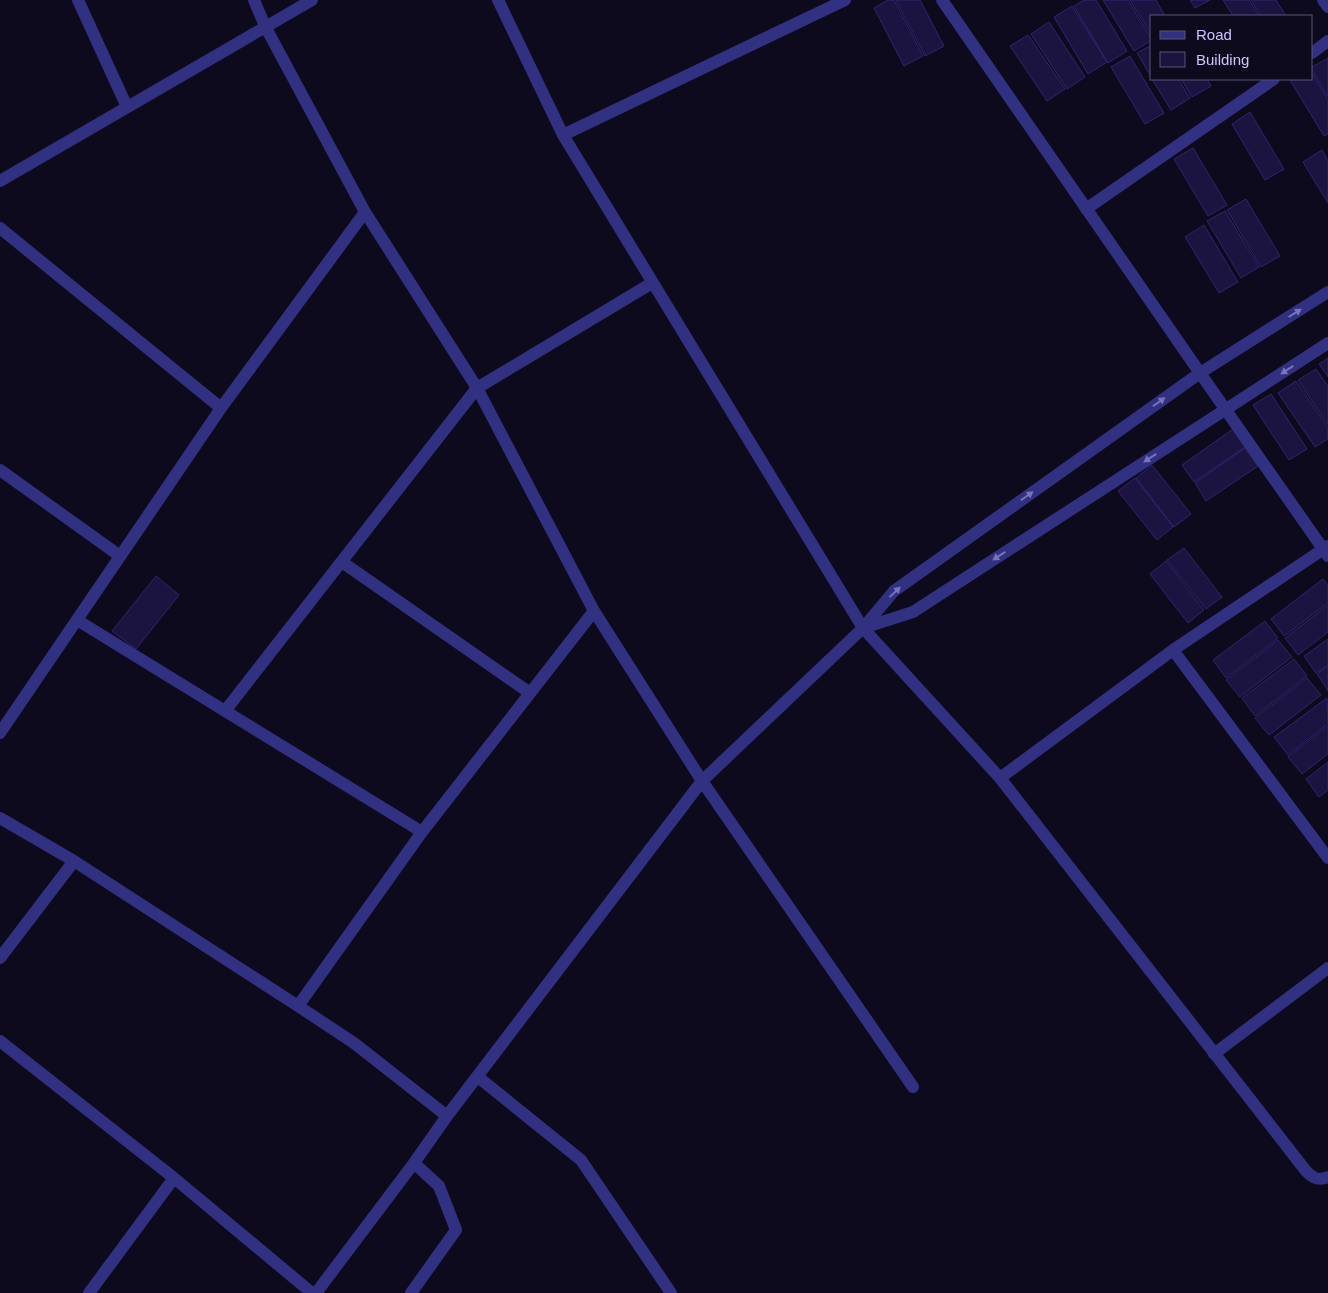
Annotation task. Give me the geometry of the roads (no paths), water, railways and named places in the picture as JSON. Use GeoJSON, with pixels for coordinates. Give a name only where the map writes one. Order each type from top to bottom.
{"type":"FeatureCollection","features":[{"type":"Feature","properties":{"kind":"street"},"geometry":{"type":"LineString","coordinates":[[78,0],[127,107]]}},
{"type":"Feature","properties":{"kind":"street"},"geometry":{"type":"LineString","coordinates":[[254,0],[265,26],[365,212],[477,388],[594,611],[702,781],[913,1087]]}},
{"type":"Feature","properties":{"kind":"street"},"geometry":{"type":"LineString","coordinates":[[0,181],[312,0]]}},
{"type":"Feature","properties":{"kind":"street"},"geometry":{"type":"LineString","coordinates":[[498,0],[563,135],[863,628],[1000,778],[1306,1171],[1314,1178],[1322,1179],[1328,1177]]}},
{"type":"Feature","properties":{"kind":"street"},"geometry":{"type":"LineString","coordinates":[[563,135],[845,0]]}},
{"type":"Feature","properties":{"kind":"street"},"geometry":{"type":"LineString","coordinates":[[942,0],[1225,409],[1326,550],[1173,650],[1000,778]]}},
{"type":"Feature","properties":{"kind":"street"},"geometry":{"type":"LineString","coordinates":[[1323,0],[1328,7]]}},
{"type":"Feature","properties":{"kind":"street"},"geometry":{"type":"LineString","coordinates":[[1313,51],[1328,41]]}},
{"type":"Feature","properties":{"kind":"street"},"geometry":{"type":"LineString","coordinates":[[1086,209],[1273,80]]}},
{"type":"Feature","properties":{"kind":"street"},"geometry":{"type":"LineString","coordinates":[[0,733],[221,408],[365,212]]}},
{"type":"Feature","properties":{"kind":"street"},"geometry":{"type":"LineString","coordinates":[[0,228],[221,408]]}},
{"type":"Feature","properties":{"kind":"street"},"geometry":{"type":"LineString","coordinates":[[225,711],[477,388],[652,282]]}},
{"type":"Feature","properties":{"kind":"street"},"geometry":{"type":"LineString","coordinates":[[0,1041],[174,1178],[314,1293],[702,781],[863,628],[894,591],[1200,373],[1328,292]]}},
{"type":"Feature","properties":{"kind":"street"},"geometry":{"type":"LineString","coordinates":[[863,628],[912,612],[1328,343]]}},
{"type":"Feature","properties":{"kind":"street"},"geometry":{"type":"LineString","coordinates":[[0,470],[120,556]]}},
{"type":"Feature","properties":{"kind":"street"},"geometry":{"type":"LineString","coordinates":[[342,562],[530,693]]}},
{"type":"Feature","properties":{"kind":"street"},"geometry":{"type":"LineString","coordinates":[[298,1006],[422,832],[594,611]]}},
{"type":"Feature","properties":{"kind":"street"},"geometry":{"type":"LineString","coordinates":[[77,620],[422,832]]}},
{"type":"Feature","properties":{"kind":"street"},"geometry":{"type":"LineString","coordinates":[[1173,650],[1328,858]]}},
{"type":"Feature","properties":{"kind":"street"},"geometry":{"type":"LineString","coordinates":[[0,818],[74,860],[298,1006],[354,1044],[447,1116]]}},
{"type":"Feature","properties":{"kind":"street"},"geometry":{"type":"LineString","coordinates":[[0,958],[74,860]]}},
{"type":"Feature","properties":{"kind":"street"},"geometry":{"type":"LineString","coordinates":[[1214,1054],[1328,968]]}},
{"type":"Feature","properties":{"kind":"street"},"geometry":{"type":"LineString","coordinates":[[478,1077],[581,1160],[671,1293]]}},
{"type":"Feature","properties":{"kind":"street"},"geometry":{"type":"LineString","coordinates":[[410,1293],[456,1230],[439,1186],[414,1163]]}},
{"type":"Feature","properties":{"kind":"street"},"geometry":{"type":"LineString","coordinates":[[89,1293],[174,1178]]}}]}
